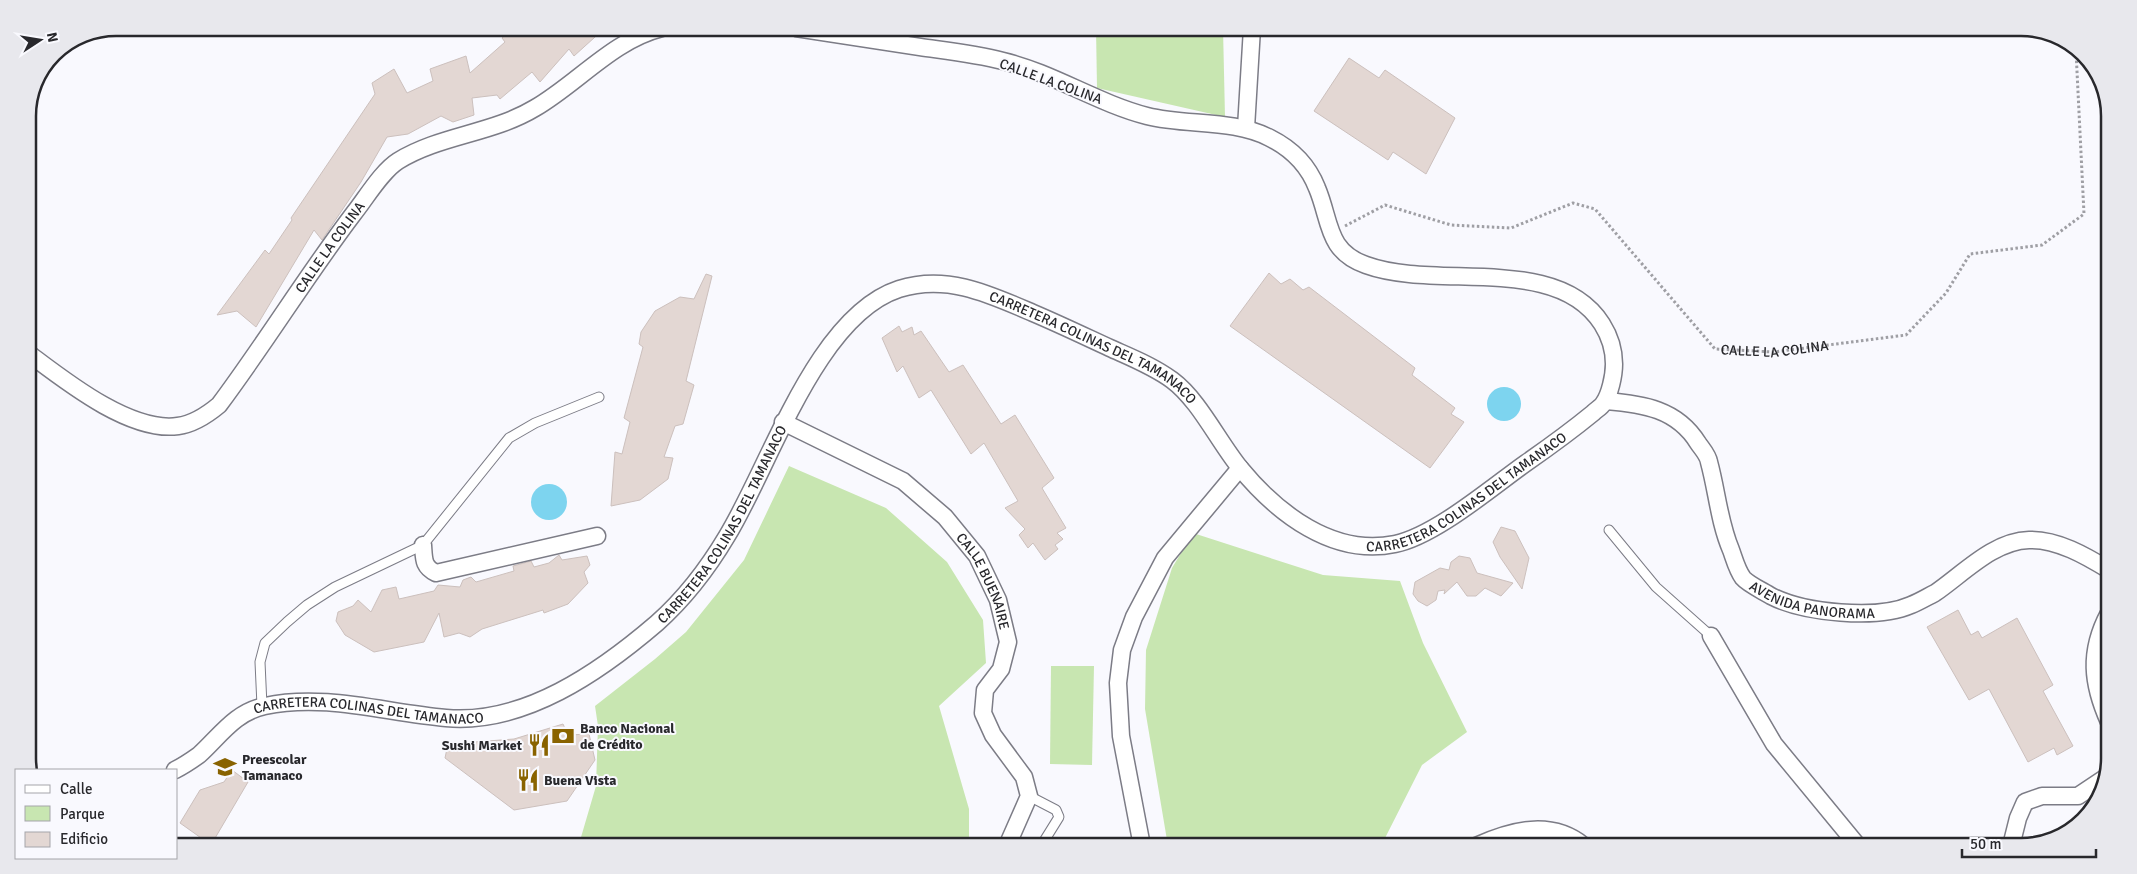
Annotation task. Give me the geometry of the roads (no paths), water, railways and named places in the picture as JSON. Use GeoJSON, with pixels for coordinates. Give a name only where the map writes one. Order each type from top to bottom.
{"type":"FeatureCollection","features":[{"type":"Feature","properties":{"kind":"street","name":"CALLE LA COLINA"},"geometry":{"type":"LineString","coordinates":[[36,359],[72,386],[125,416],[153,424],[178,426],[202,418],[224,399],[316,263],[396,162],[422,148],[504,125],[535,108],[574,82],[614,50],[639,36]]}},
{"type":"Feature","properties":{"kind":"street","name":"CALLE LA COLINA"},"geometry":{"type":"LineString","coordinates":[[846,36],[1008,62],[1147,116],[1246,128]]}},
{"type":"Feature","properties":{"kind":"street"},"geometry":{"type":"LineString","coordinates":[[1252,36],[1246,128],[1270,137],[1292,152],[1307,167],[1324,206],[1329,234],[1344,252],[1363,265],[1400,272],[1544,283],[1574,296],[1588,305],[1608,333],[1615,366],[1606,401]]}},
{"type":"Feature","properties":{"kind":"street","name":"CARRETERA COLINAS DEL TAMANACO"},"geometry":{"type":"LineString","coordinates":[[177,769],[196,758],[240,714],[262,706],[288,703],[334,704],[443,718],[466,718],[504,713],[540,701],[584,676],[627,648],[665,616],[698,580],[728,534],[783,422],[827,350],[870,302],[897,290],[925,283],[959,284],[996,297],[1142,362],[1177,383],[1240,468],[1269,498],[1296,520],[1328,538],[1366,545],[1397,544],[1422,533],[1447,518],[1569,433],[1606,401]]}},
{"type":"Feature","properties":{"kind":"street","name":"AVENIDA PANORAMA"},"geometry":{"type":"LineString","coordinates":[[1606,401],[1632,403],[1670,414],[1692,434],[1709,459],[1723,532],[1743,578],[1772,596],[1803,607],[1839,613],[1874,612],[1910,606],[1935,592],[1990,554],[2012,542],[2029,540],[2048,542],[2078,553],[2101,565]]}},
{"type":"Feature","properties":{"kind":"street","name":"CALLE BUENAIRE"},"geometry":{"type":"LineString","coordinates":[[783,422],[903,481],[945,517],[977,556],[998,600],[1008,642],[1001,669],[985,690],[983,713],[993,735],[1024,777],[1029,796]]}},
{"type":"Feature","properties":{"kind":"street"},"geometry":{"type":"LineString","coordinates":[[1140,838],[1121,736],[1118,683],[1122,650],[1134,617],[1165,558],[1240,468]]}},
{"type":"Feature","properties":{"kind":"street"},"geometry":{"type":"LineString","coordinates":[[423,545],[424,562],[429,570],[436,573],[597,536]]}},
{"type":"Feature","properties":{"kind":"street"},"geometry":{"type":"LineString","coordinates":[[2101,632],[2095,654],[2094,679],[2101,703]]}},
{"type":"Feature","properties":{"kind":"street"},"geometry":{"type":"LineString","coordinates":[[1711,636],[1774,744],[1851,838]]}},
{"type":"Feature","properties":{"kind":"street"},"geometry":{"type":"LineString","coordinates":[[2014,838],[2018,818],[2025,802],[2042,796],[2078,796],[2096,784]]}},
{"type":"Feature","properties":{"kind":"street"},"geometry":{"type":"LineString","coordinates":[[1011,838],[1029,796]]}},
{"type":"Feature","properties":{"kind":"street"},"geometry":{"type":"LineString","coordinates":[[1497,838],[1516,831],[1545,830],[1560,832],[1574,838]]}},
{"type":"Feature","properties":{"kind":"lane"},"geometry":{"type":"LineString","coordinates":[[262,706],[260,662],[265,643],[307,605],[335,587],[423,545],[509,438],[535,423],[599,397]]}},
{"type":"Feature","properties":{"kind":"lane"},"geometry":{"type":"LineString","coordinates":[[1610,530],[1656,588],[1711,636]]}},
{"type":"Feature","properties":{"kind":"lane"},"geometry":{"type":"LineString","coordinates":[[1029,796],[1056,810],[1059,817],[1046,838]]}},
{"type":"Feature","properties":{"kind":"water"},"geometry":{"type":"Polygon","coordinates":[[[1504,387],[1516,392],[1521,404],[1516,416],[1504,421],[1492,416],[1487,404],[1492,392],[1504,387]]]}},
{"type":"Feature","properties":{"kind":"water"},"geometry":{"type":"Polygon","coordinates":[[[549,484],[556,485],[562,489],[566,495],[566,509],[562,515],[556,519],[549,520],[542,519],[536,515],[532,509],[531,502],[532,495],[536,489],[542,485],[549,484]]]}},
{"type":"Feature","properties":{"kind":"place","name":"Banco Nacional de Crédito"},"geometry":{"type":"Point","coordinates":[563,736]}},
{"type":"Feature","properties":{"kind":"place","name":"Sushi Market"},"geometry":{"type":"Point","coordinates":[539,745]}},
{"type":"Feature","properties":{"kind":"place","name":"Preescolar Tamanaco"},"geometry":{"type":"Point","coordinates":[225,767]}},
{"type":"Feature","properties":{"kind":"place","name":"Buena Vista"},"geometry":{"type":"Point","coordinates":[528,780]}}]}
